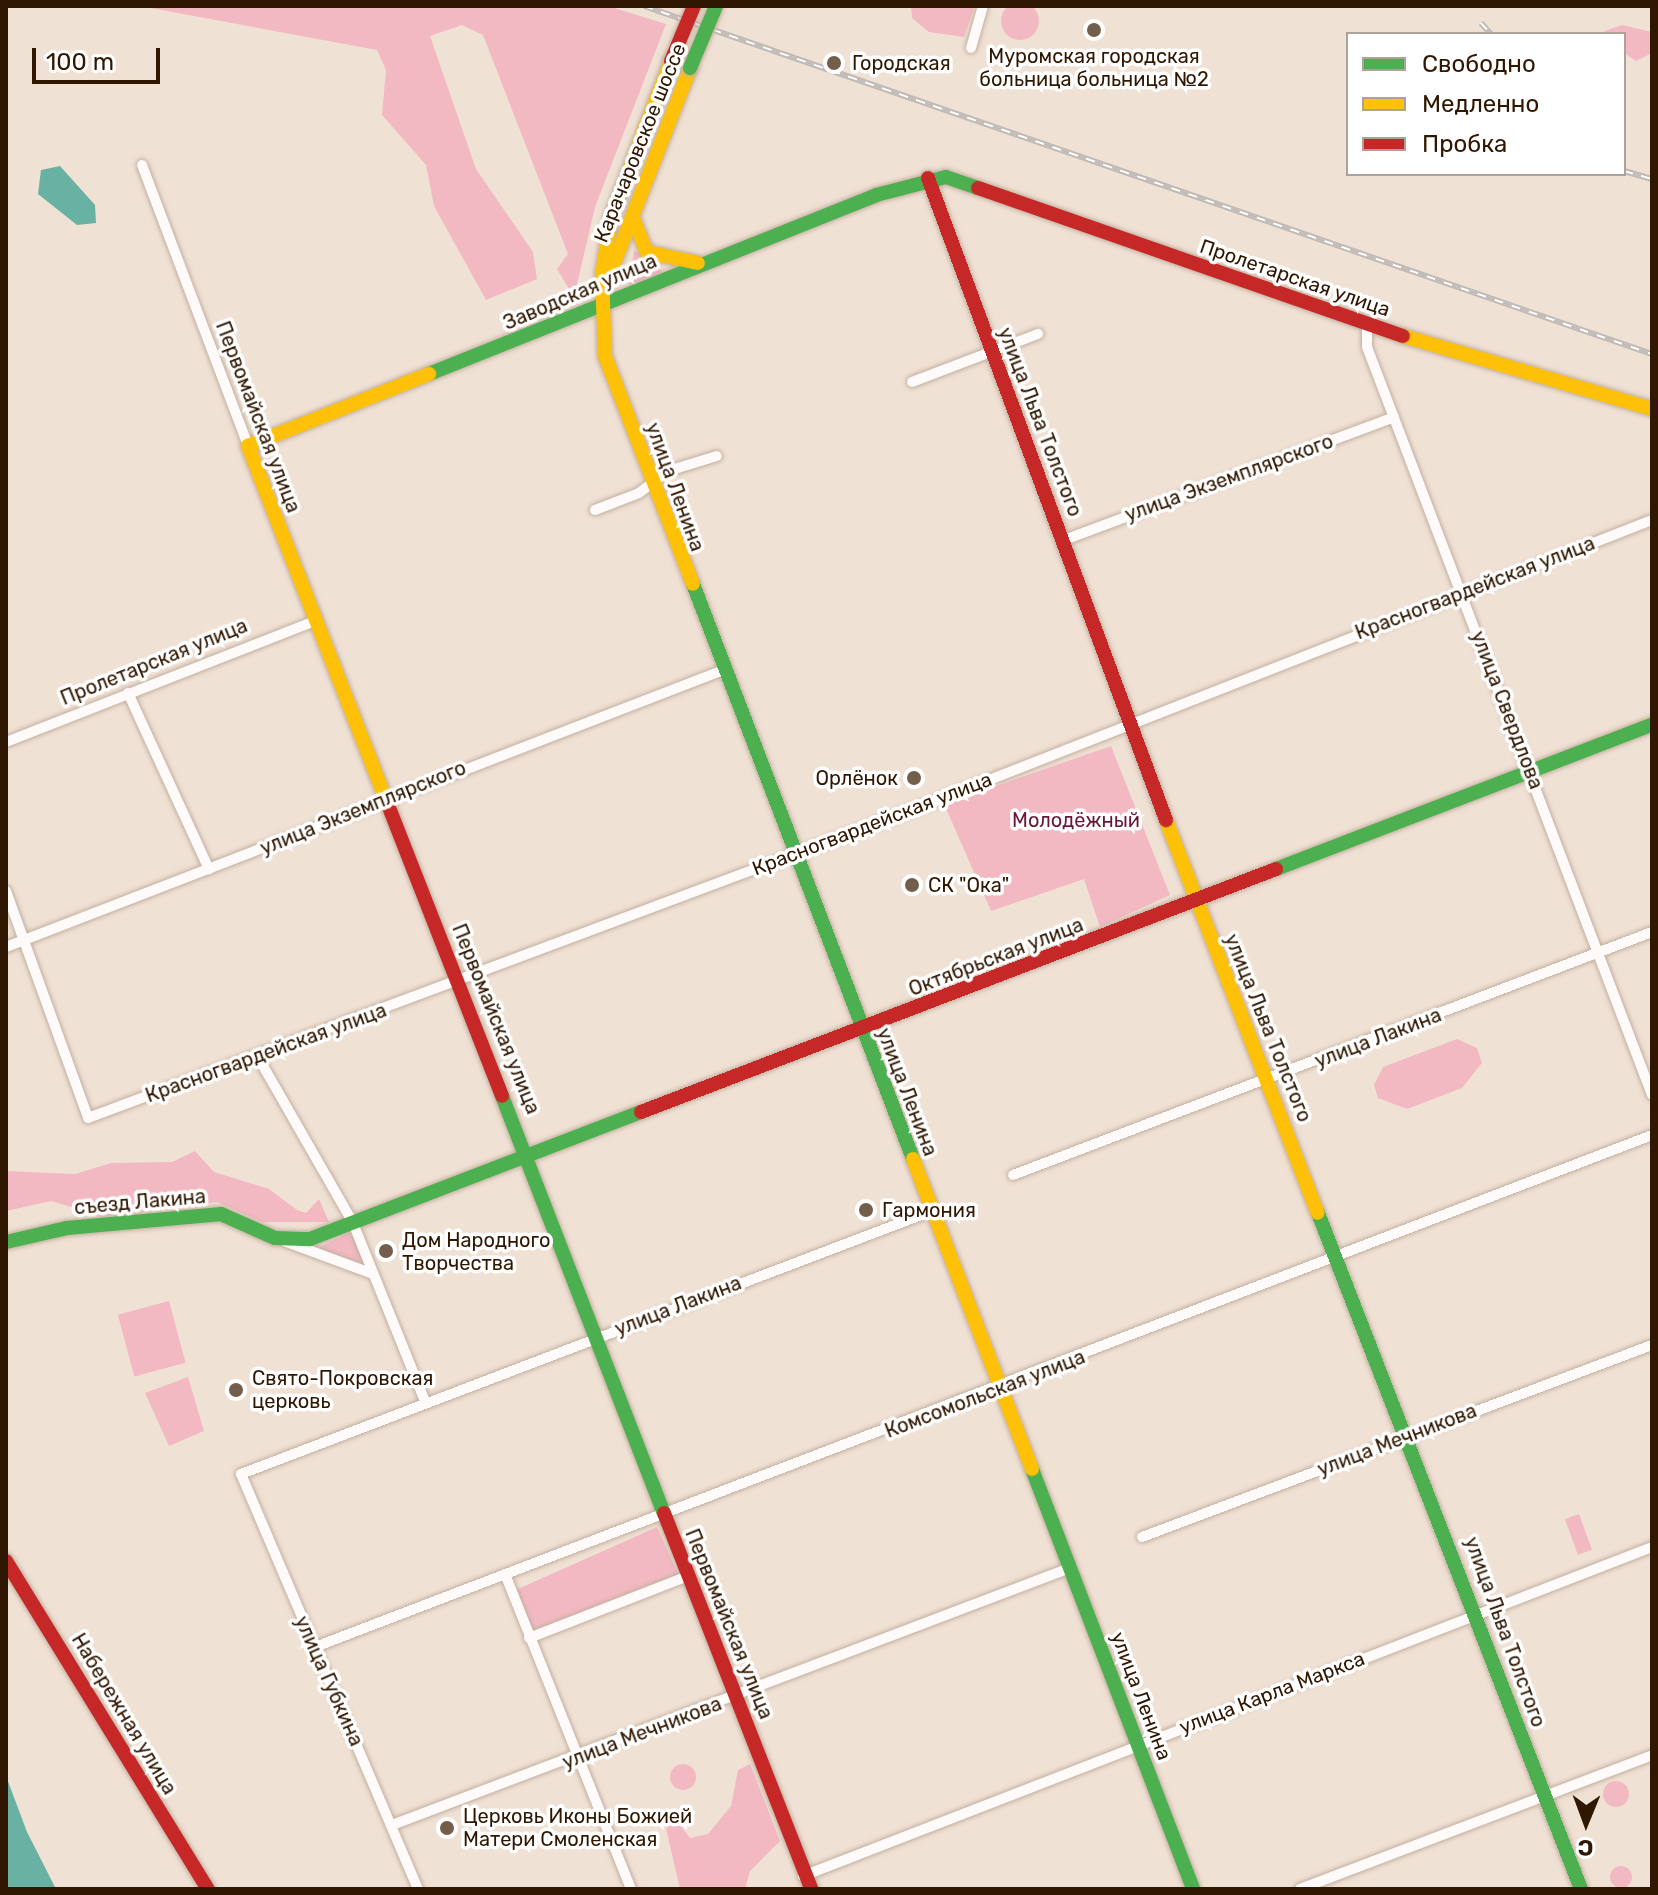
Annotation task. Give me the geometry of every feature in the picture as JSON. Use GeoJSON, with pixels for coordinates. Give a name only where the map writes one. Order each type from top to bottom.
{"type":"FeatureCollection","features":[{"type":"Feature","properties":{"kind":"street","name":"Карачаровское шоссе"},"geometry":{"type":"LineString","coordinates":[[601,300],[619,190],[694,6]]}},
{"type":"Feature","properties":{"kind":"street","name":"Карачаровское шоссе"},"geometry":{"type":"LineString","coordinates":[[610,256],[716,6]]}},
{"type":"Feature","properties":{"kind":"street"},"geometry":{"type":"LineString","coordinates":[[971,48],[983,6]]}},
{"type":"Feature","properties":{"kind":"street","name":"Первомайская улица"},"geometry":{"type":"LineString","coordinates":[[142,165],[248,446],[529,1158],[806,1880]]}},
{"type":"Feature","properties":{"kind":"street","name":"Заводская улица"},"geometry":{"type":"LineString","coordinates":[[248,446],[601,300],[928,178]]}},
{"type":"Feature","properties":{"kind":"street","name":"Пролетарская улица"},"geometry":{"type":"LineString","coordinates":[[928,178],[953,179],[1367,325],[1652,409]]}},
{"type":"Feature","properties":{"kind":"street","name":"улица Льва Толстого"},"geometry":{"type":"LineString","coordinates":[[928,178],[1197,904],[1410,1435],[1581,1889]]}},
{"type":"Feature","properties":{"kind":"street"},"geometry":{"type":"LineString","coordinates":[[632,209],[641,247],[702,263]]}},
{"type":"Feature","properties":{"kind":"street","name":"улица Ленина"},"geometry":{"type":"LineString","coordinates":[[601,300],[605,356],[721,671],[1193,1889]]}},
{"type":"Feature","properties":{"kind":"street","name":"улица Свердлова"},"geometry":{"type":"LineString","coordinates":[[1367,325],[1367,347],[1532,773],[1652,1095]]}},
{"type":"Feature","properties":{"kind":"street"},"geometry":{"type":"LineString","coordinates":[[912,382],[1038,334]]}},
{"type":"Feature","properties":{"kind":"street","name":"улица Экземплярского"},"geometry":{"type":"LineString","coordinates":[[1064,540],[1394,417]]}},
{"type":"Feature","properties":{"kind":"street"},"geometry":{"type":"LineString","coordinates":[[595,510],[717,456]]}},
{"type":"Feature","properties":{"kind":"street","name":"Красногвардейская улица"},"geometry":{"type":"LineString","coordinates":[[22,942],[88,1118],[460,982],[1652,520]]}},
{"type":"Feature","properties":{"kind":"street","name":"Пролетарская улица"},"geometry":{"type":"LineString","coordinates":[[6,742],[317,620]]}},
{"type":"Feature","properties":{"kind":"street","name":"улица Экземплярского"},"geometry":{"type":"LineString","coordinates":[[6,947],[721,671]]}},
{"type":"Feature","properties":{"kind":"street"},"geometry":{"type":"LineString","coordinates":[[128,693],[209,869]]}},
{"type":"Feature","properties":{"kind":"street","name":"Октябрьская улица"},"geometry":{"type":"LineString","coordinates":[[353,1223],[1197,904],[1652,725]]}},
{"type":"Feature","properties":{"kind":"street"},"geometry":{"type":"LineString","coordinates":[[6,891],[22,942]]}},
{"type":"Feature","properties":{"kind":"street","name":"улица Лакина"},"geometry":{"type":"LineString","coordinates":[[1013,1175],[1652,932]]}},
{"type":"Feature","properties":{"kind":"street"},"geometry":{"type":"LineString","coordinates":[[258,1057],[353,1223],[425,1401]]}},
{"type":"Feature","properties":{"kind":"street","name":"Комсомольская улица"},"geometry":{"type":"LineString","coordinates":[[315,1647],[1339,1260],[1652,1135]]}},
{"type":"Feature","properties":{"kind":"street","name":"улица Лакина"},"geometry":{"type":"LineString","coordinates":[[241,1474],[425,1401],[932,1211]]}},
{"type":"Feature","properties":{"kind":"street","name":"съезд Лакина"},"geometry":{"type":"LineString","coordinates":[[6,1242],[67,1228],[221,1214],[275,1238],[373,1274]]}},
{"type":"Feature","properties":{"kind":"street","name":"съезд Лакина"},"geometry":{"type":"LineString","coordinates":[[275,1238],[310,1239],[353,1223]]}},
{"type":"Feature","properties":{"kind":"street","name":"улица Мечникова"},"geometry":{"type":"LineString","coordinates":[[1142,1537],[1652,1345]]}},
{"type":"Feature","properties":{"kind":"street","name":"улица Губкина"},"geometry":{"type":"LineString","coordinates":[[241,1474],[418,1889]]}},
{"type":"Feature","properties":{"kind":"street","name":"улица Карла Маркса"},"geometry":{"type":"LineString","coordinates":[[806,1880],[1139,1745],[1652,1547]]}},
{"type":"Feature","properties":{"kind":"street","name":"Набережная улица"},"geometry":{"type":"LineString","coordinates":[[6,1561],[208,1889]]}},
{"type":"Feature","properties":{"kind":"street","name":"улица Мечникова"},"geometry":{"type":"LineString","coordinates":[[392,1825],[576,1759],[1070,1568]]}},
{"type":"Feature","properties":{"kind":"street"},"geometry":{"type":"LineString","coordinates":[[505,1574],[576,1759],[631,1889]]}},
{"type":"Feature","properties":{"kind":"street"},"geometry":{"type":"LineString","coordinates":[[529,1638],[688,1576]]}},
{"type":"Feature","properties":{"kind":"street"},"geometry":{"type":"LineString","coordinates":[[1300,1889],[1652,1755]]}},
{"type":"Feature","properties":{"kind":"green space"},"geometry":{"type":"Polygon","coordinates":[[[1020,2],[1033,8],[1039,21],[1033,34],[1020,40],[1007,34],[1001,21],[1007,8],[1020,2]]]}},
{"type":"Feature","properties":{"kind":"green space"},"geometry":{"type":"Polygon","coordinates":[[[140,6],[608,6],[666,24],[595,207],[574,297],[557,269],[568,254],[483,35],[462,25],[430,36],[476,169],[533,252],[537,279],[486,300],[434,206],[426,165],[382,115],[386,70],[377,50],[140,6]]]}},
{"type":"Feature","properties":{"kind":"green space"},"geometry":{"type":"Polygon","coordinates":[[[911,6],[975,6],[964,37],[929,32],[912,18],[911,6]]]}},
{"type":"Feature","properties":{"kind":"green space"},"geometry":{"type":"Polygon","coordinates":[[[1622,25],[1652,32],[1652,53],[1636,61],[1626,54],[1626,32],[1603,32],[1622,25]]]}},
{"type":"Feature","properties":{"kind":"green space"},"geometry":{"type":"Polygon","coordinates":[[[634,250],[661,270],[663,273],[629,285],[634,250]]]}},
{"type":"Feature","properties":{"kind":"green space","name":"Молодёжный"},"geometry":{"type":"Polygon","coordinates":[[[1111,746],[1170,895],[1100,927],[1084,879],[991,911],[944,804],[1111,746]]]}},
{"type":"Feature","properties":{"kind":"green space"},"geometry":{"type":"Polygon","coordinates":[[[1457,1039],[1477,1048],[1482,1063],[1462,1088],[1407,1109],[1378,1098],[1374,1085],[1383,1067],[1457,1039]]]}},
{"type":"Feature","properties":{"kind":"green space"},"geometry":{"type":"Polygon","coordinates":[[[195,1151],[214,1172],[269,1189],[297,1210],[306,1213],[319,1199],[329,1222],[262,1222],[217,1202],[103,1217],[51,1201],[6,1211],[6,1171],[75,1174],[111,1163],[172,1162],[195,1151]]]}},
{"type":"Feature","properties":{"kind":"green space"},"geometry":{"type":"Polygon","coordinates":[[[348,1233],[356,1238],[363,1264],[318,1248],[348,1233]]]}},
{"type":"Feature","properties":{"kind":"green space"},"geometry":{"type":"Polygon","coordinates":[[[169,1301],[186,1363],[134,1377],[118,1315],[169,1301]]]}},
{"type":"Feature","properties":{"kind":"green space"},"geometry":{"type":"Polygon","coordinates":[[[188,1377],[204,1431],[169,1446],[145,1393],[188,1377]]]}},
{"type":"Feature","properties":{"kind":"green space"},"geometry":{"type":"Polygon","coordinates":[[[1579,1514],[1592,1550],[1578,1555],[1565,1519],[1579,1514]]]}},
{"type":"Feature","properties":{"kind":"green space"},"geometry":{"type":"Polygon","coordinates":[[[657,1527],[679,1576],[536,1640],[514,1590],[657,1527]]]}},
{"type":"Feature","properties":{"kind":"green space"},"geometry":{"type":"Polygon","coordinates":[[[683,1764],[692,1768],[696,1777],[692,1786],[683,1790],[674,1786],[670,1777],[674,1768],[683,1764]]]}},
{"type":"Feature","properties":{"kind":"green space"},"geometry":{"type":"Polygon","coordinates":[[[750,1764],[780,1841],[750,1871],[745,1889],[680,1889],[666,1828],[677,1821],[690,1838],[708,1834],[731,1806],[738,1770],[750,1764]]]}},
{"type":"Feature","properties":{"kind":"green space"},"geometry":{"type":"Polygon","coordinates":[[[1616,1781],[1625,1785],[1629,1794],[1625,1803],[1616,1807],[1607,1803],[1603,1794],[1607,1785],[1616,1781]]]}},
{"type":"Feature","properties":{"kind":"green space"},"geometry":{"type":"Polygon","coordinates":[[[1621,1866],[1629,1869],[1632,1877],[1629,1885],[1621,1888],[1613,1885],[1610,1877],[1613,1869],[1621,1866]]]}},
{"type":"Feature","properties":{"kind":"water"},"geometry":{"type":"Polygon","coordinates":[[[60,166],[95,205],[96,223],[77,225],[38,194],[41,170],[60,166]]]}},
{"type":"Feature","properties":{"kind":"water"},"geometry":{"type":"Polygon","coordinates":[[[6,1776],[27,1832],[56,1889],[6,1889],[6,1776]]]}},
{"type":"Feature","properties":{"kind":"railway"},"geometry":{"type":"LineString","coordinates":[[644,6],[1652,354]]}},
{"type":"Feature","properties":{"kind":"railway"},"geometry":{"type":"LineString","coordinates":[[1481,23],[1489,32]]}},
{"type":"Feature","properties":{"kind":"railway"},"geometry":{"type":"LineString","coordinates":[[1626,172],[1652,179]]}},
{"type":"Feature","properties":{"kind":"traffic: fast"},"geometry":{"type":"LineString","coordinates":[[690,68],[716,6]]}},
{"type":"Feature","properties":{"kind":"traffic: fast"},"geometry":{"type":"LineString","coordinates":[[429,374],[876,195],[946,177],[978,188]]}},
{"type":"Feature","properties":{"kind":"traffic: fast"},"geometry":{"type":"LineString","coordinates":[[693,584],[913,1159]]}},
{"type":"Feature","properties":{"kind":"traffic: fast"},"geometry":{"type":"LineString","coordinates":[[1276,869],[1652,725]]}},
{"type":"Feature","properties":{"kind":"traffic: fast"},"geometry":{"type":"LineString","coordinates":[[502,1096],[664,1513]]}},
{"type":"Feature","properties":{"kind":"traffic: fast"},"geometry":{"type":"LineString","coordinates":[[6,1242],[67,1228],[221,1214],[275,1238],[310,1239],[641,1112]]}},
{"type":"Feature","properties":{"kind":"traffic: fast"},"geometry":{"type":"LineString","coordinates":[[1318,1213],[1581,1889]]}},
{"type":"Feature","properties":{"kind":"traffic: fast"},"geometry":{"type":"LineString","coordinates":[[1032,1469],[1193,1889]]}},
{"type":"Feature","properties":{"kind":"traffic: slow"},"geometry":{"type":"LineString","coordinates":[[671,61],[611,217],[602,275],[605,356],[693,584]]}},
{"type":"Feature","properties":{"kind":"traffic: slow"},"geometry":{"type":"LineString","coordinates":[[606,284],[690,68]]}},
{"type":"Feature","properties":{"kind":"traffic: slow"},"geometry":{"type":"LineString","coordinates":[[633,218],[647,252],[698,263]]}},
{"type":"Feature","properties":{"kind":"traffic: slow"},"geometry":{"type":"LineString","coordinates":[[1403,336],[1652,409]]}},
{"type":"Feature","properties":{"kind":"traffic: slow"},"geometry":{"type":"LineString","coordinates":[[390,810],[248,446],[429,374]]}},
{"type":"Feature","properties":{"kind":"traffic: slow"},"geometry":{"type":"LineString","coordinates":[[1166,820],[1318,1213]]}},
{"type":"Feature","properties":{"kind":"traffic: slow"},"geometry":{"type":"LineString","coordinates":[[913,1159],[1032,1469]]}},
{"type":"Feature","properties":{"kind":"traffic: jam"},"geometry":{"type":"LineString","coordinates":[[671,61],[694,6]]}},
{"type":"Feature","properties":{"kind":"traffic: jam"},"geometry":{"type":"LineString","coordinates":[[928,178],[1166,820]]}},
{"type":"Feature","properties":{"kind":"traffic: jam"},"geometry":{"type":"LineString","coordinates":[[978,188],[1403,336]]}},
{"type":"Feature","properties":{"kind":"traffic: jam"},"geometry":{"type":"LineString","coordinates":[[390,810],[502,1096]]}},
{"type":"Feature","properties":{"kind":"traffic: jam"},"geometry":{"type":"LineString","coordinates":[[641,1112],[1276,869]]}},
{"type":"Feature","properties":{"kind":"traffic: jam"},"geometry":{"type":"LineString","coordinates":[[664,1513],[811,1889]]}},
{"type":"Feature","properties":{"kind":"traffic: jam"},"geometry":{"type":"LineString","coordinates":[[6,1561],[208,1889]]}},
{"type":"Feature","properties":{"kind":"place","name":"Муромская городская больница больница №2"},"geometry":{"type":"Point","coordinates":[1094,30]}},
{"type":"Feature","properties":{"kind":"place","name":"Городская"},"geometry":{"type":"Point","coordinates":[834,63]}},
{"type":"Feature","properties":{"kind":"place","name":"Орлёнок"},"geometry":{"type":"Point","coordinates":[914,778]}},
{"type":"Feature","properties":{"kind":"place","name":"СК \"Ока\""},"geometry":{"type":"Point","coordinates":[912,885]}},
{"type":"Feature","properties":{"kind":"place","name":"Гармония"},"geometry":{"type":"Point","coordinates":[866,1210]}},
{"type":"Feature","properties":{"kind":"place","name":"Дом Народного Творчества"},"geometry":{"type":"Point","coordinates":[386,1251]}},
{"type":"Feature","properties":{"kind":"place","name":"Свято-Покровская церковь"},"geometry":{"type":"Point","coordinates":[236,1390]}},
{"type":"Feature","properties":{"kind":"place","name":"Церковь Иконы Божией Матери Смоленская"},"geometry":{"type":"Point","coordinates":[447,1828]}}]}
